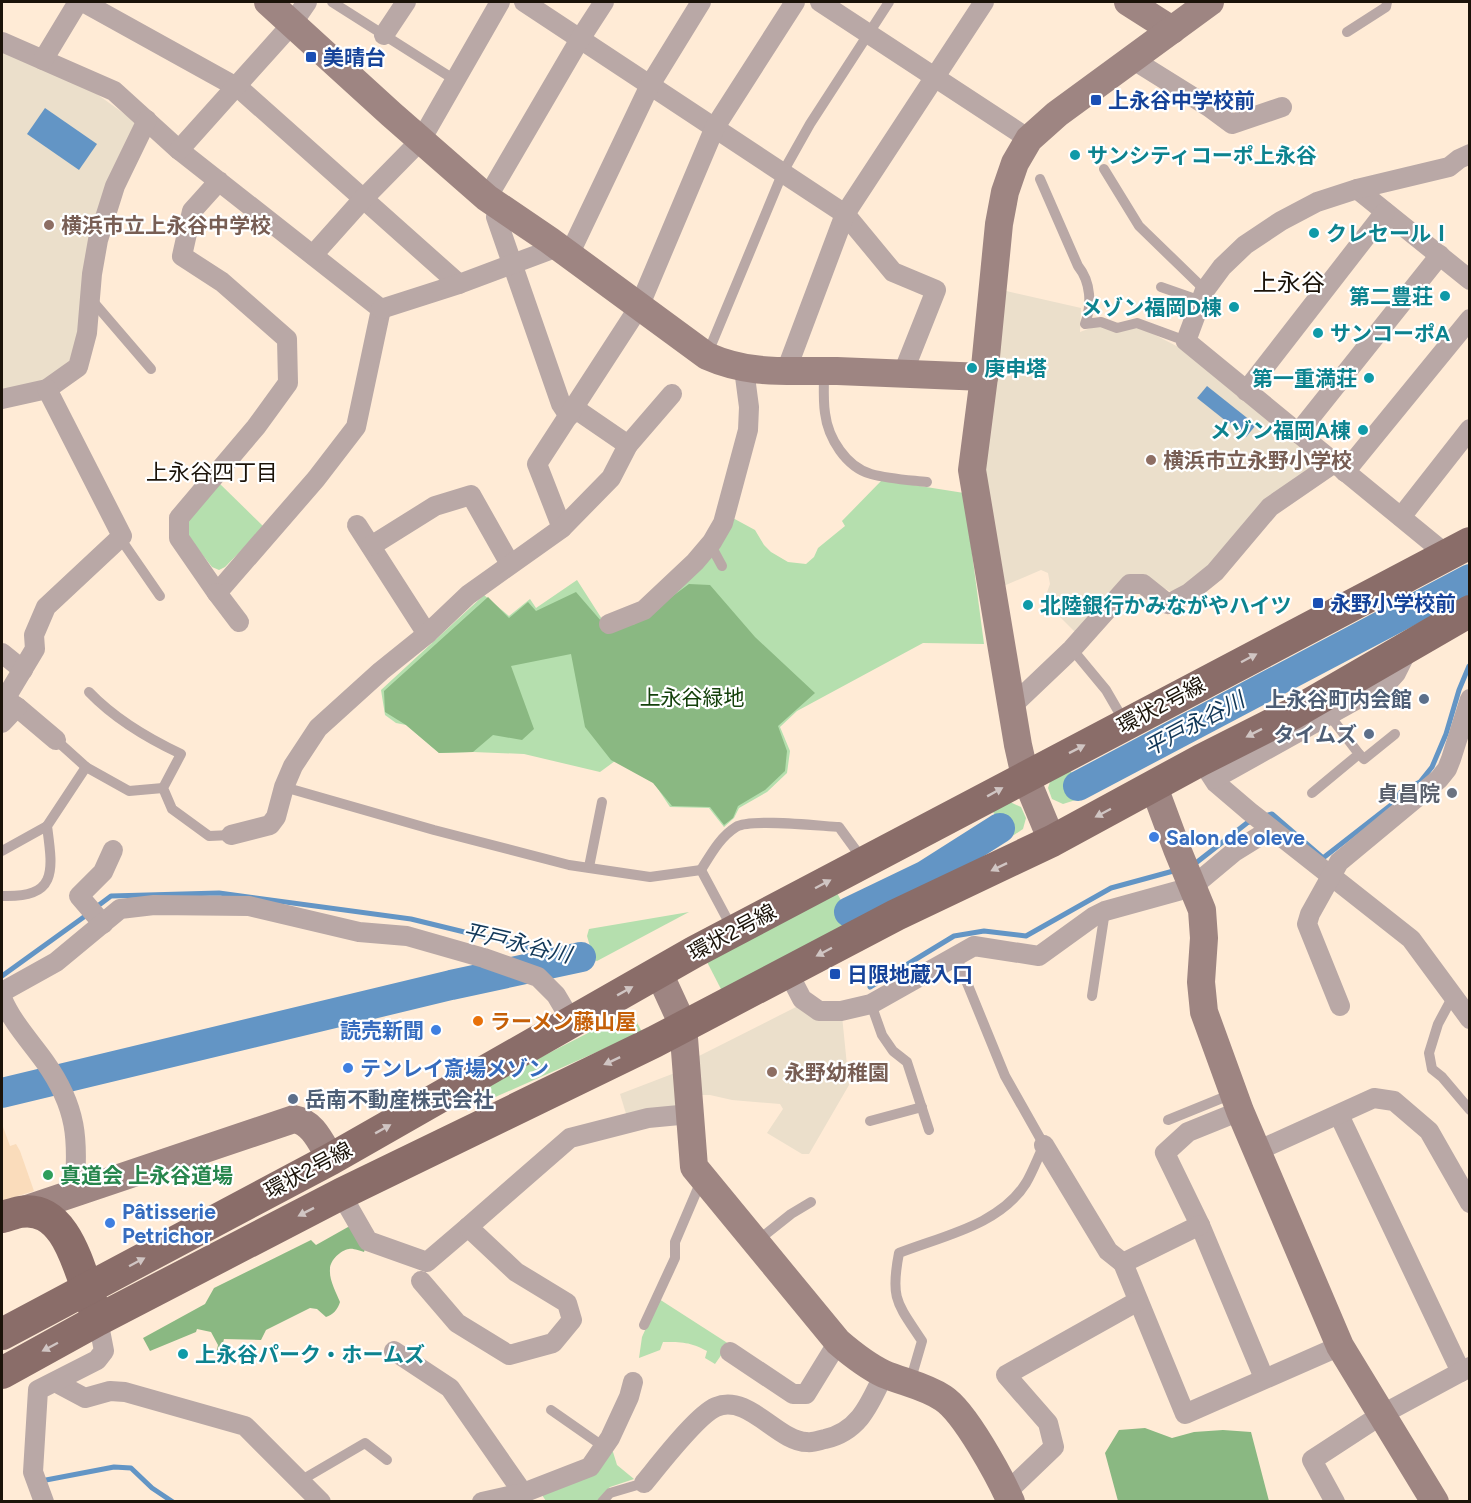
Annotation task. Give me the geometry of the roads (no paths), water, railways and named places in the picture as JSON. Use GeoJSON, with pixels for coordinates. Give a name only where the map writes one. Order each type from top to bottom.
{"type":"FeatureCollection","features":[{"type":"Feature","properties":{"kind":"main road","name":"環状2号線"},"geometry":{"type":"LineString","coordinates":[[2,1334],[331,1159],[734,932],[1125,723],[1458,549]]}},
{"type":"Feature","properties":{"kind":"main road","name":"環状2号線"},"geometry":{"type":"LineString","coordinates":[[2,1373],[98,1320],[341,1194],[654,1042],[896,915],[1052,841],[1154,787],[1207,770],[1324,707],[1410,645],[1466,621]]}},
{"type":"Feature","properties":{"kind":"main road"},"geometry":{"type":"LineString","coordinates":[[11,1214],[36,1213],[46,1217],[66,1236],[73,1249],[98,1320]]}},
{"type":"Feature","properties":{"kind":"street"},"geometry":{"type":"LineString","coordinates":[[43,60],[80,2],[235,87],[459,284]]}},
{"type":"Feature","properties":{"kind":"street"},"geometry":{"type":"LineString","coordinates":[[268,2],[299,13],[421,140],[494,203],[707,356],[727,365],[744,369],[984,377]]}},
{"type":"Feature","properties":{"kind":"street"},"geometry":{"type":"LineString","coordinates":[[384,35],[406,2]]}},
{"type":"Feature","properties":{"kind":"street"},"geometry":{"type":"LineString","coordinates":[[313,255],[363,199],[421,140],[500,2]]}},
{"type":"Feature","properties":{"kind":"street"},"geometry":{"type":"LineString","coordinates":[[524,2],[845,214],[893,272],[936,290],[903,373]]}},
{"type":"Feature","properties":{"kind":"street"},"geometry":{"type":"LineString","coordinates":[[604,2],[580,39],[494,203],[496,217],[561,404],[628,445]]}},
{"type":"Feature","properties":{"kind":"street"},"geometry":{"type":"LineString","coordinates":[[381,309],[513,264],[563,251],[650,85],[702,2]]}},
{"type":"Feature","properties":{"kind":"street"},"geometry":{"type":"LineString","coordinates":[[562,528],[537,464],[639,307],[715,126],[795,2]]}},
{"type":"Feature","properties":{"kind":"street"},"geometry":{"type":"LineString","coordinates":[[820,2],[935,76],[1028,146]]}},
{"type":"Feature","properties":{"kind":"street"},"geometry":{"type":"LineString","coordinates":[[786,371],[845,214],[984,2]]}},
{"type":"Feature","properties":{"kind":"street"},"geometry":{"type":"LineString","coordinates":[[1128,2],[1172,30]]}},
{"type":"Feature","properties":{"kind":"street"},"geometry":{"type":"LineString","coordinates":[[1052,841],[1025,776],[1011,707],[972,470],[999,224],[1008,179],[1028,146],[1057,114],[1209,2]]}},
{"type":"Feature","properties":{"kind":"street"},"geometry":{"type":"LineString","coordinates":[[179,150],[299,13]]}},
{"type":"Feature","properties":{"kind":"street"},"geometry":{"type":"LineString","coordinates":[[2,42],[114,91],[179,150],[381,309]]}},
{"type":"Feature","properties":{"kind":"street"},"geometry":{"type":"LineString","coordinates":[[1132,59],[1232,124],[1282,107]]}},
{"type":"Feature","properties":{"kind":"street"},"geometry":{"type":"LineString","coordinates":[[2,399],[47,389],[78,367],[87,333],[98,240],[116,186],[147,120]]}},
{"type":"Feature","properties":{"kind":"street"},"geometry":{"type":"LineString","coordinates":[[1458,549],[1401,517],[1185,341],[1203,295],[1222,267],[1245,245],[1317,202],[1358,189],[1449,167],[1470,154]]}},
{"type":"Feature","properties":{"kind":"street"},"geometry":{"type":"LineString","coordinates":[[219,181],[192,211],[182,256],[222,282],[287,339],[288,383],[256,428],[179,518],[179,538],[239,622]]}},
{"type":"Feature","properties":{"kind":"street"},"geometry":{"type":"LineString","coordinates":[[1358,189],[1470,280]]}},
{"type":"Feature","properties":{"kind":"street"},"geometry":{"type":"LineString","coordinates":[[1246,391],[1385,212]]}},
{"type":"Feature","properties":{"kind":"street"},"geometry":{"type":"LineString","coordinates":[[1298,433],[1440,255]]}},
{"type":"Feature","properties":{"kind":"street"},"geometry":{"type":"LineString","coordinates":[[217,593],[316,479],[356,427],[381,309]]}},
{"type":"Feature","properties":{"kind":"street"},"geometry":{"type":"LineString","coordinates":[[1011,707],[1072,649],[1130,584],[1143,584],[1167,604],[1189,593],[1215,572],[1270,507],[1340,467],[1470,319]]}},
{"type":"Feature","properties":{"kind":"street"},"geometry":{"type":"LineString","coordinates":[[609,624],[644,610],[696,562],[723,523],[748,430],[749,407],[744,369]]}},
{"type":"Feature","properties":{"kind":"street"},"geometry":{"type":"LineString","coordinates":[[2,723],[8,701],[35,649],[34,635],[46,607],[122,536],[47,389]]}},
{"type":"Feature","properties":{"kind":"street"},"geometry":{"type":"LineString","coordinates":[[231,835],[270,825],[276,817],[284,787],[293,766],[318,728],[468,595],[562,528],[611,478],[628,445],[672,394]]}},
{"type":"Feature","properties":{"kind":"street"},"geometry":{"type":"LineString","coordinates":[[1401,517],[1470,429]]}},
{"type":"Feature","properties":{"kind":"street"},"geometry":{"type":"LineString","coordinates":[[372,546],[435,506],[471,495],[510,564]]}},
{"type":"Feature","properties":{"kind":"street"},"geometry":{"type":"LineString","coordinates":[[357,525],[427,633]]}},
{"type":"Feature","properties":{"kind":"street"},"geometry":{"type":"LineString","coordinates":[[2,653],[23,670]]}},
{"type":"Feature","properties":{"kind":"street"},"geometry":{"type":"LineString","coordinates":[[1340,1006],[1307,924],[1310,914],[1339,862],[1447,769],[1470,699]]}},
{"type":"Feature","properties":{"kind":"street"},"geometry":{"type":"LineString","coordinates":[[8,701],[56,740]]}},
{"type":"Feature","properties":{"kind":"street"},"geometry":{"type":"LineString","coordinates":[[1207,770],[1261,821],[1411,939],[1470,1019]]}},
{"type":"Feature","properties":{"kind":"street"},"geometry":{"type":"LineString","coordinates":[[1154,787],[1202,910],[1204,938],[1200,982],[1204,1012],[1237,1102],[1340,1346],[1435,1502]]}},
{"type":"Feature","properties":{"kind":"street"},"geometry":{"type":"LineString","coordinates":[[788,972],[802,999],[819,1011],[841,1011],[871,1004],[974,946],[1039,956],[1093,917],[1188,877],[1234,852],[1261,821]]}},
{"type":"Feature","properties":{"kind":"street"},"geometry":{"type":"LineString","coordinates":[[100,920],[80,896],[103,872],[113,850]]}},
{"type":"Feature","properties":{"kind":"street"},"geometry":{"type":"LineString","coordinates":[[2,992],[56,962],[100,920],[120,909],[154,905],[249,906],[359,932],[407,936],[484,958],[538,977],[556,995],[572,1022]]}},
{"type":"Feature","properties":{"kind":"street"},"geometry":{"type":"LineString","coordinates":[[659,973],[683,1025],[694,1167],[838,1342],[862,1361],[884,1374],[910,1382],[943,1397],[959,1412],[1009,1497],[1054,1447],[1048,1424],[1006,1375],[1138,1301]]}},
{"type":"Feature","properties":{"kind":"street"},"geometry":{"type":"LineString","coordinates":[[2,998],[7,1012],[46,1064],[64,1093],[74,1119],[77,1165],[74,1193]]}},
{"type":"Feature","properties":{"kind":"street"},"geometry":{"type":"LineString","coordinates":[[1257,1151],[1374,1098],[1394,1101],[1429,1131],[1470,1203]]}},
{"type":"Feature","properties":{"kind":"street"},"geometry":{"type":"LineString","coordinates":[[1237,1102],[1188,1132],[1165,1153],[1200,1225],[1264,1378]]}},
{"type":"Feature","properties":{"kind":"street"},"geometry":{"type":"LineString","coordinates":[[341,1194],[368,1241],[427,1262],[570,1138],[648,1118],[690,1114]]}},
{"type":"Feature","properties":{"kind":"street"},"geometry":{"type":"LineString","coordinates":[[1335,1502],[1312,1460],[1381,1415],[1465,1370],[1339,1115]]}},
{"type":"Feature","properties":{"kind":"street"},"geometry":{"type":"LineString","coordinates":[[11,1214],[294,1119],[303,1121],[311,1128],[331,1159]]}},
{"type":"Feature","properties":{"kind":"street"},"geometry":{"type":"LineString","coordinates":[[1044,1145],[1108,1251],[1123,1263],[1185,1414],[1340,1346]]}},
{"type":"Feature","properties":{"kind":"street"},"geometry":{"type":"LineString","coordinates":[[1123,1263],[1200,1225]]}},
{"type":"Feature","properties":{"kind":"street"},"geometry":{"type":"LineString","coordinates":[[421,1281],[457,1323],[509,1355],[553,1343],[572,1320],[567,1303],[516,1272],[468,1227]]}},
{"type":"Feature","properties":{"kind":"street"},"geometry":{"type":"LineString","coordinates":[[44,1502],[33,1472],[38,1390],[97,1360],[104,1351],[98,1320]]}},
{"type":"Feature","properties":{"kind":"street"},"geometry":{"type":"LineString","coordinates":[[730,1352],[793,1394],[806,1394],[838,1342]]}},
{"type":"Feature","properties":{"kind":"street"},"geometry":{"type":"LineString","coordinates":[[394,1351],[450,1388],[523,1492]]}},
{"type":"Feature","properties":{"kind":"street"},"geometry":{"type":"LineString","coordinates":[[644,1483],[704,1414],[717,1406],[728,1404],[750,1412],[790,1437],[807,1443],[838,1436],[858,1421],[884,1374]]}},
{"type":"Feature","properties":{"kind":"street"},"geometry":{"type":"LineString","coordinates":[[55,1382],[85,1398],[110,1391],[125,1392],[245,1426],[321,1502]]}},
{"type":"Feature","properties":{"kind":"street"},"geometry":{"type":"LineString","coordinates":[[482,1502],[523,1492],[590,1467],[604,1447],[629,1397],[633,1382]]}},
{"type":"Feature","properties":{"kind":"lane"},"geometry":{"type":"LineString","coordinates":[[332,2],[455,80]]}},
{"type":"Feature","properties":{"kind":"lane"},"geometry":{"type":"LineString","coordinates":[[707,356],[783,172],[810,124],[889,2]]}},
{"type":"Feature","properties":{"kind":"lane"},"geometry":{"type":"LineString","coordinates":[[1347,32],[1386,7],[1387,2]]}},
{"type":"Feature","properties":{"kind":"lane"},"geometry":{"type":"LineString","coordinates":[[1104,169],[1139,226],[1203,295]]}},
{"type":"Feature","properties":{"kind":"lane"},"geometry":{"type":"LineString","coordinates":[[1040,179],[1078,266],[1086,276],[1090,310],[1085,324],[1101,322],[1117,328],[1137,323],[1185,341]]}},
{"type":"Feature","properties":{"kind":"lane"},"geometry":{"type":"LineString","coordinates":[[1161,287],[1203,295]]}},
{"type":"Feature","properties":{"kind":"lane"},"geometry":{"type":"LineString","coordinates":[[90,298],[150,369]]}},
{"type":"Feature","properties":{"kind":"lane"},"geometry":{"type":"LineString","coordinates":[[824,371],[825,414],[830,432],[845,457],[858,468],[871,474],[927,482]]}},
{"type":"Feature","properties":{"kind":"lane"},"geometry":{"type":"LineString","coordinates":[[120,538],[160,596]]}},
{"type":"Feature","properties":{"kind":"lane"},"geometry":{"type":"LineString","coordinates":[[710,544],[722,566]]}},
{"type":"Feature","properties":{"kind":"lane"},"geometry":{"type":"LineString","coordinates":[[1072,649],[1106,690],[1125,723]]}},
{"type":"Feature","properties":{"kind":"lane"},"geometry":{"type":"LineString","coordinates":[[89,692],[97,701],[154,742],[181,754],[163,788]]}},
{"type":"Feature","properties":{"kind":"lane"},"geometry":{"type":"LineString","coordinates":[[1324,707],[1364,759],[1395,734]]}},
{"type":"Feature","properties":{"kind":"lane"},"geometry":{"type":"LineString","coordinates":[[56,740],[86,767],[129,791],[163,788]]}},
{"type":"Feature","properties":{"kind":"lane"},"geometry":{"type":"LineString","coordinates":[[1312,793],[1359,754]]}},
{"type":"Feature","properties":{"kind":"lane"},"geometry":{"type":"LineString","coordinates":[[2,851],[47,826],[86,767]]}},
{"type":"Feature","properties":{"kind":"lane"},"geometry":{"type":"LineString","coordinates":[[284,787],[524,854],[650,877],[701,870],[719,842],[738,825],[758,823],[839,827],[865,862]]}},
{"type":"Feature","properties":{"kind":"lane"},"geometry":{"type":"LineString","coordinates":[[163,788],[172,809],[191,824],[209,836],[231,835]]}},
{"type":"Feature","properties":{"kind":"lane"},"geometry":{"type":"LineString","coordinates":[[589,867],[602,802]]}},
{"type":"Feature","properties":{"kind":"lane"},"geometry":{"type":"LineString","coordinates":[[2,896],[20,897],[39,892],[47,882],[51,858],[47,826]]}},
{"type":"Feature","properties":{"kind":"lane"},"geometry":{"type":"LineString","coordinates":[[701,870],[734,932]]}},
{"type":"Feature","properties":{"kind":"lane"},"geometry":{"type":"LineString","coordinates":[[1092,996],[1105,911]]}},
{"type":"Feature","properties":{"kind":"lane"},"geometry":{"type":"LineString","coordinates":[[910,1382],[922,1341],[897,1304],[894,1279],[899,1253],[981,1222],[1007,1206],[1026,1183],[1044,1145],[1005,1076],[956,956]]}},
{"type":"Feature","properties":{"kind":"lane"},"geometry":{"type":"LineString","coordinates":[[1453,996],[1438,1024],[1429,1053],[1432,1069],[1442,1077],[1470,1110]]}},
{"type":"Feature","properties":{"kind":"lane"},"geometry":{"type":"LineString","coordinates":[[871,1004],[882,1035],[893,1051],[907,1062],[929,1130]]}},
{"type":"Feature","properties":{"kind":"lane"},"geometry":{"type":"LineString","coordinates":[[1168,1120],[1237,1102]]}},
{"type":"Feature","properties":{"kind":"lane"},"geometry":{"type":"LineString","coordinates":[[870,1121],[922,1107]]}},
{"type":"Feature","properties":{"kind":"lane"},"geometry":{"type":"LineString","coordinates":[[644,1325],[675,1258],[675,1242],[702,1178]]}},
{"type":"Feature","properties":{"kind":"lane"},"geometry":{"type":"LineString","coordinates":[[756,1242],[791,1214],[811,1202]]}},
{"type":"Feature","properties":{"kind":"lane"},"geometry":{"type":"LineString","coordinates":[[551,1410],[604,1447]]}},
{"type":"Feature","properties":{"kind":"lane"},"geometry":{"type":"LineString","coordinates":[[300,1480],[365,1443],[387,1460]]}},
{"type":"Feature","properties":{"kind":"lane"},"geometry":{"type":"LineString","coordinates":[[602,1502],[610,1492],[644,1483]]}},
{"type":"Feature","properties":{"kind":"water"},"geometry":{"type":"Polygon","coordinates":[[[45,108],[97,144],[79,170],[27,134],[45,108]]]}},
{"type":"Feature","properties":{"kind":"water"},"geometry":{"type":"Polygon","coordinates":[[[1207,386],[1256,425],[1246,437],[1197,398],[1207,386]]]}},
{"type":"Feature","properties":{"kind":"waterway","name":"平戸永谷川"},"geometry":{"type":"LineString","coordinates":[[1078,786],[1470,579]]}},
{"type":"Feature","properties":{"kind":"waterway"},"geometry":{"type":"LineString","coordinates":[[1265,816],[1272,814],[1323,858],[1391,805],[1401,792],[1420,782],[1432,767],[1469,666]]}},
{"type":"Feature","properties":{"kind":"waterway"},"geometry":{"type":"LineString","coordinates":[[1192,866],[1254,820]]}},
{"type":"Feature","properties":{"kind":"waterway","name":"平戸永谷川"},"geometry":{"type":"LineString","coordinates":[[849,912],[926,875],[1000,828]]}},
{"type":"Feature","properties":{"kind":"waterway"},"geometry":{"type":"LineString","coordinates":[[870,987],[954,936],[984,931],[1026,936],[1111,888],[1177,870]]}},
{"type":"Feature","properties":{"kind":"waterway","name":"平戸永谷川"},"geometry":{"type":"LineString","coordinates":[[95,908],[111,896],[219,893],[411,919],[530,948],[581,957]]}},
{"type":"Feature","properties":{"kind":"waterway","name":"平戸永谷川"},"geometry":{"type":"LineString","coordinates":[[2,976],[88,914]]}},
{"type":"Feature","properties":{"kind":"waterway","name":"平戸永谷川"},"geometry":{"type":"LineString","coordinates":[[2,1093],[451,985],[581,957]]}},
{"type":"Feature","properties":{"kind":"waterway"},"geometry":{"type":"LineString","coordinates":[[46,1480],[114,1467],[131,1468],[152,1488],[173,1502]]}},
{"type":"Feature","properties":{"kind":"place","name":"美晴台"},"geometry":{"type":"Point","coordinates":[311,57]}},
{"type":"Feature","properties":{"kind":"place","name":"上永谷中学校前"},"geometry":{"type":"Point","coordinates":[1096,100]}},
{"type":"Feature","properties":{"kind":"place","name":"サンシティコーポ上永谷"},"geometry":{"type":"Point","coordinates":[1075,155]}},
{"type":"Feature","properties":{"kind":"place","name":"横浜市立上永谷中学校"},"geometry":{"type":"Point","coordinates":[49,225]}},
{"type":"Feature","properties":{"kind":"place","name":"クレセールⅠ"},"geometry":{"type":"Point","coordinates":[1314,233]}},
{"type":"Feature","properties":{"kind":"place","name":"第二豊荘"},"geometry":{"type":"Point","coordinates":[1445,296]}},
{"type":"Feature","properties":{"kind":"place","name":"メゾン福岡D棟"},"geometry":{"type":"Point","coordinates":[1234,307]}},
{"type":"Feature","properties":{"kind":"place","name":"サンコーポA"},"geometry":{"type":"Point","coordinates":[1318,333]}},
{"type":"Feature","properties":{"kind":"place","name":"庚申塔"},"geometry":{"type":"Point","coordinates":[972,368]}},
{"type":"Feature","properties":{"kind":"place","name":"第一重満荘"},"geometry":{"type":"Point","coordinates":[1369,378]}},
{"type":"Feature","properties":{"kind":"place","name":"メゾン福岡A棟"},"geometry":{"type":"Point","coordinates":[1363,430]}},
{"type":"Feature","properties":{"kind":"place","name":"横浜市立永野小学校"},"geometry":{"type":"Point","coordinates":[1151,460]}},
{"type":"Feature","properties":{"kind":"place","name":"永野小学校前"},"geometry":{"type":"Point","coordinates":[1318,603]}},
{"type":"Feature","properties":{"kind":"place","name":"北陸銀行かみながやハイツ"},"geometry":{"type":"Point","coordinates":[1028,605]}},
{"type":"Feature","properties":{"kind":"place","name":"上永谷町内会館"},"geometry":{"type":"Point","coordinates":[1424,699]}},
{"type":"Feature","properties":{"kind":"place","name":"タイムズ"},"geometry":{"type":"Point","coordinates":[1369,734]}},
{"type":"Feature","properties":{"kind":"place","name":"貞昌院"},"geometry":{"type":"Point","coordinates":[1452,793]}},
{"type":"Feature","properties":{"kind":"place","name":"Salon de oleve"},"geometry":{"type":"Point","coordinates":[1154,837]}},
{"type":"Feature","properties":{"kind":"place","name":"日限地蔵入口"},"geometry":{"type":"Point","coordinates":[835,974]}},
{"type":"Feature","properties":{"kind":"place","name":"ラーメン藤山屋"},"geometry":{"type":"Point","coordinates":[478,1021]}},
{"type":"Feature","properties":{"kind":"place","name":"読売新聞"},"geometry":{"type":"Point","coordinates":[436,1030]}},
{"type":"Feature","properties":{"kind":"place","name":"テンレイ斎場メゾン"},"geometry":{"type":"Point","coordinates":[348,1068]}},
{"type":"Feature","properties":{"kind":"place","name":"永野幼稚園"},"geometry":{"type":"Point","coordinates":[772,1072]}},
{"type":"Feature","properties":{"kind":"place","name":"岳南不動産株式会社"},"geometry":{"type":"Point","coordinates":[293,1099]}},
{"type":"Feature","properties":{"kind":"place","name":"真道会 上永谷道場"},"geometry":{"type":"Point","coordinates":[48,1175]}},
{"type":"Feature","properties":{"kind":"place","name":"Pâtisserie Petrichor"},"geometry":{"type":"Point","coordinates":[110,1223]}},
{"type":"Feature","properties":{"kind":"place","name":"上永谷パーク・ホームズ"},"geometry":{"type":"Point","coordinates":[183,1354]}},
{"type":"Feature","properties":{"kind":"district","name":"上永谷"},"geometry":{"type":"Point","coordinates":[1289,282]}},
{"type":"Feature","properties":{"kind":"district","name":"上永谷四丁目"},"geometry":{"type":"Point","coordinates":[212,472]}},
{"type":"Feature","properties":{"kind":"park label","name":"上永谷緑地"},"geometry":{"type":"Point","coordinates":[692,697]}}]}
